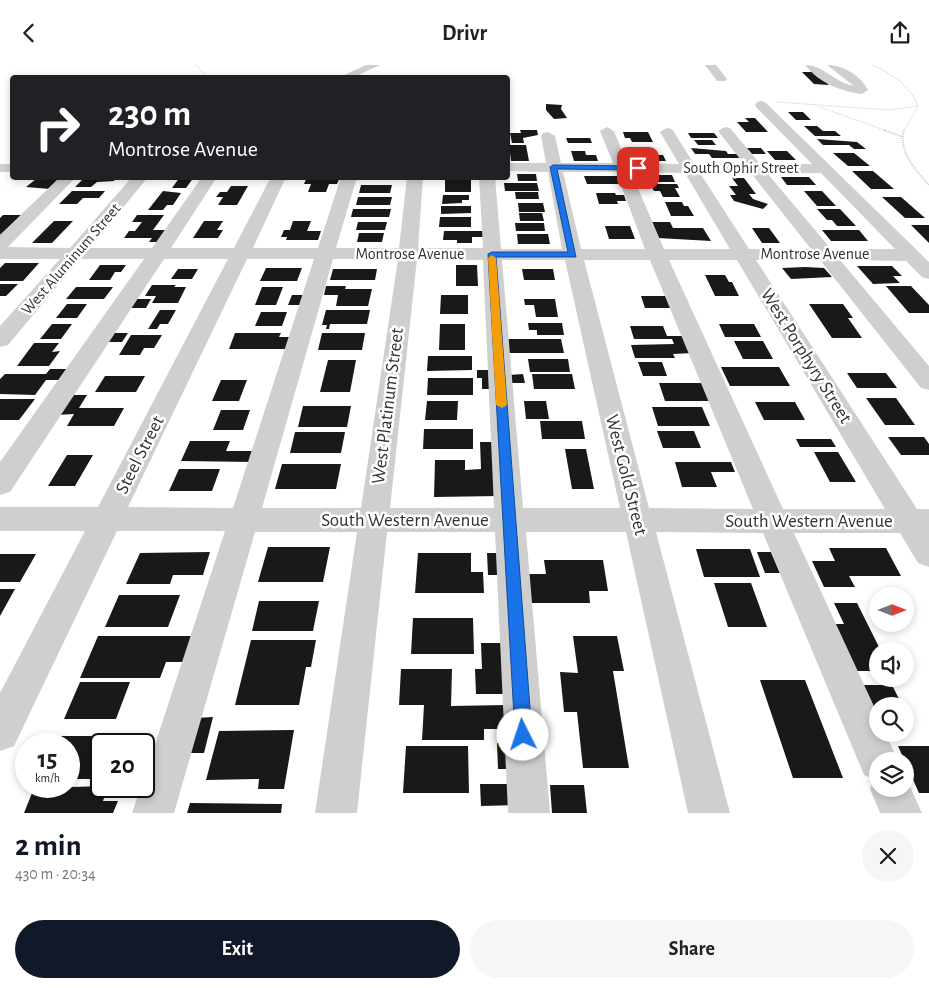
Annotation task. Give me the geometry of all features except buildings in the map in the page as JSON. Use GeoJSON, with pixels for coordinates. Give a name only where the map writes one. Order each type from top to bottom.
{"type":"FeatureCollection","features":[{"type":"Feature","properties":{"kind":"street"},"geometry":{"type":"LineString","coordinates":[[351,75],[375,65]]}},
{"type":"Feature","properties":{"kind":"street"},"geometry":{"type":"LineString","coordinates":[[710,65],[721,79]]}},
{"type":"Feature","properties":{"kind":"street"},"geometry":{"type":"LineString","coordinates":[[810,65],[836,86],[862,90],[859,84],[832,65]]}},
{"type":"Feature","properties":{"kind":"street"},"geometry":{"type":"LineString","coordinates":[[761,105],[929,273]]}},
{"type":"Feature","properties":{"kind":"street"},"geometry":{"type":"LineString","coordinates":[[607,131],[658,255],[874,752]]}},
{"type":"Feature","properties":{"kind":"street"},"geometry":{"type":"LineString","coordinates":[[725,131],[929,383]]}},
{"type":"Feature","properties":{"kind":"street","name":"West Porphyry Street"},"geometry":{"type":"LineString","coordinates":[[667,132],[742,254],[919,521],[929,554]]}},
{"type":"Feature","properties":{"kind":"street","name":"West Gold Street"},"geometry":{"type":"LineString","coordinates":[[548,136],[573,255],[710,813]]}},
{"type":"Feature","properties":{"kind":"street","name":"South Ophir Street"},"geometry":{"type":"LineString","coordinates":[[510,167],[824,169]]}},
{"type":"Feature","properties":{"kind":"street"},"geometry":{"type":"LineString","coordinates":[[0,245],[66,180]]}},
{"type":"Feature","properties":{"kind":"street","name":"West Aluminum Street"},"geometry":{"type":"LineString","coordinates":[[0,340],[138,180]]}},
{"type":"Feature","properties":{"kind":"street"},"geometry":{"type":"LineString","coordinates":[[0,484],[208,180]]}},
{"type":"Feature","properties":{"kind":"street","name":"Steel Street"},"geometry":{"type":"LineString","coordinates":[[0,732],[279,180]]}},
{"type":"Feature","properties":{"kind":"street"},"geometry":{"type":"LineString","coordinates":[[153,813],[348,180]]}},
{"type":"Feature","properties":{"kind":"street","name":"West Platinum Street"},"geometry":{"type":"LineString","coordinates":[[336,813],[408,254],[415,180]]}},
{"type":"Feature","properties":{"kind":"street"},"geometry":{"type":"LineString","coordinates":[[487,180],[528,813]]}},
{"type":"Feature","properties":{"kind":"street","name":"Montrose Avenue"},"geometry":{"type":"LineString","coordinates":[[0,253],[910,255]]}},
{"type":"Feature","properties":{"kind":"street","name":"South Western Avenue"},"geometry":{"type":"LineString","coordinates":[[0,519],[919,521]]}},
{"type":"Feature","properties":{"kind":"street"},"geometry":{"type":"LineString","coordinates":[[893,797],[900,813]]}},
{"type":"Feature","properties":{"kind":"path"},"geometry":{"type":"LineString","coordinates":[[196,65],[205,74],[204,75]]}},
{"type":"Feature","properties":{"kind":"path"},"geometry":{"type":"LineString","coordinates":[[873,65],[905,86],[915,95],[918,106],[903,137],[906,151],[914,166],[929,185]]}},
{"type":"Feature","properties":{"kind":"path"},"geometry":{"type":"LineString","coordinates":[[761,105],[780,102],[890,110],[918,106]]}},
{"type":"Feature","properties":{"kind":"path"},"geometry":{"type":"LineString","coordinates":[[815,105],[903,137]]}},
{"type":"Feature","properties":{"kind":"slow traffic"},"geometry":{"type":"LineString","coordinates":[[492,258],[502,405]]}},
{"type":"Feature","properties":{"kind":"route"},"geometry":{"type":"LineString","coordinates":[[523,735],[492,254],[573,255],[553,167],[638,168]]}}]}
